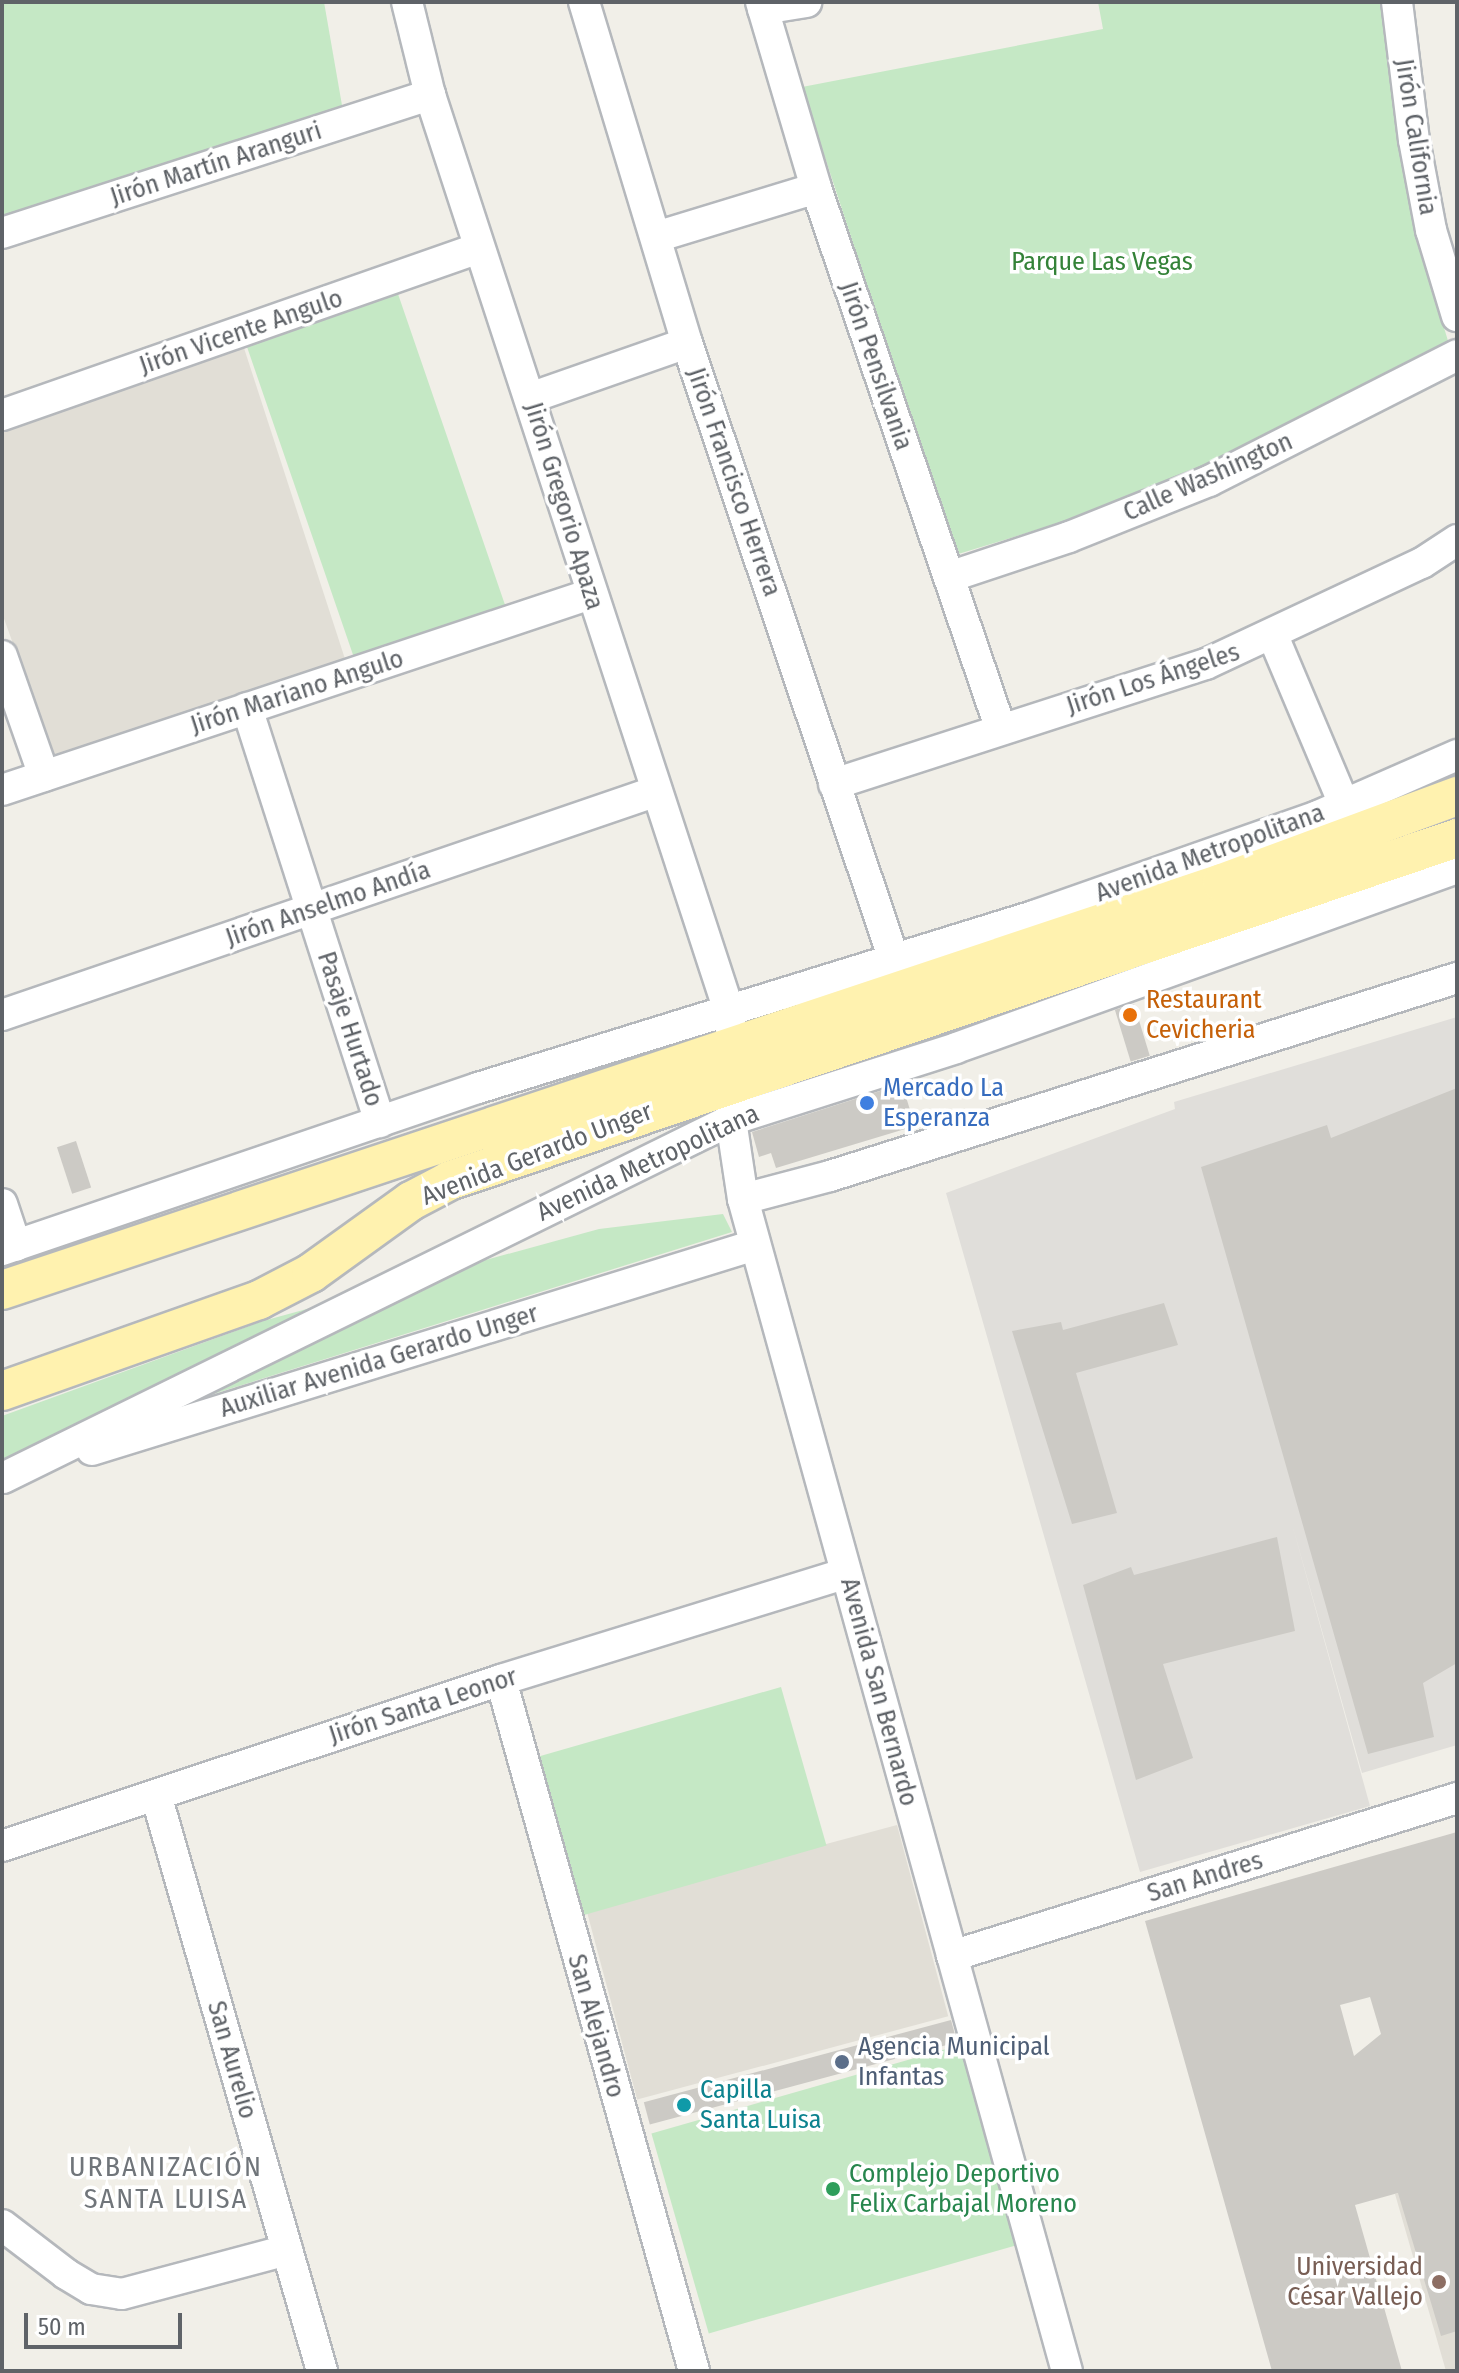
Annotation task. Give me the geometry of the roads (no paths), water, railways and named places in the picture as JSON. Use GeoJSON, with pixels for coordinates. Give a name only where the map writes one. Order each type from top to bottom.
{"type":"FeatureCollection","features":[{"type":"Feature","properties":{"kind":"main road","name":"Avenida Metropolitana"},"geometry":{"type":"LineString","coordinates":[[733,1045],[1252,873],[1457,796]]}},
{"type":"Feature","properties":{"kind":"main road","name":"Avenida Metropolitana"},"geometry":{"type":"LineString","coordinates":[[730,1101],[1457,838]]}},
{"type":"Feature","properties":{"kind":"main road","name":"Avenida Gerardo Unger"},"geometry":{"type":"LineString","coordinates":[[2,1290],[733,1045]]}},
{"type":"Feature","properties":{"kind":"main road","name":"Avenida Gerardo Unger"},"geometry":{"type":"LineString","coordinates":[[2,1391],[259,1300],[311,1273],[411,1201],[449,1181],[730,1101]]}},
{"type":"Feature","properties":{"kind":"street","name":"Jirón Gregorio Apaza"},"geometry":{"type":"LineString","coordinates":[[407,2],[430,95],[530,398],[654,792],[728,1008]]}},
{"type":"Feature","properties":{"kind":"street","name":"Jirón Francisco Herrera"},"geometry":{"type":"LineString","coordinates":[[584,2],[687,343],[894,960]]}},
{"type":"Feature","properties":{"kind":"street"},"geometry":{"type":"LineString","coordinates":[[762,5],[806,2]]}},
{"type":"Feature","properties":{"kind":"street","name":"Jirón California"},"geometry":{"type":"LineString","coordinates":[[1397,2],[1416,155],[1431,230],[1457,316]]}},
{"type":"Feature","properties":{"kind":"street","name":"Jirón Pensilvania"},"geometry":{"type":"LineString","coordinates":[[762,5],[816,188],[1000,727]]}},
{"type":"Feature","properties":{"kind":"street","name":"Jirón Martín Aranguri"},"geometry":{"type":"LineString","coordinates":[[2,233],[430,95]]}},
{"type":"Feature","properties":{"kind":"street"},"geometry":{"type":"LineString","coordinates":[[656,237],[816,188]]}},
{"type":"Feature","properties":{"kind":"street","name":"Jirón Vicente Angulo"},"geometry":{"type":"LineString","coordinates":[[2,415],[479,248]]}},
{"type":"Feature","properties":{"kind":"street"},"geometry":{"type":"LineString","coordinates":[[530,398],[687,343]]}},
{"type":"Feature","properties":{"kind":"street","name":"Calle Washington"},"geometry":{"type":"LineString","coordinates":[[949,577],[1069,537],[1209,481],[1457,355]]}},
{"type":"Feature","properties":{"kind":"street","name":"Jirón Los Ángeles"},"geometry":{"type":"LineString","coordinates":[[834,784],[1000,727],[1193,669],[1273,636],[1422,563],[1457,540]]}},
{"type":"Feature","properties":{"kind":"street","name":"Jirón Mariano Angulo"},"geometry":{"type":"LineString","coordinates":[[2,790],[591,594]]}},
{"type":"Feature","properties":{"kind":"street"},"geometry":{"type":"LineString","coordinates":[[1273,636],[1344,804]]}},
{"type":"Feature","properties":{"kind":"street"},"geometry":{"type":"LineString","coordinates":[[2,656],[44,776]]}},
{"type":"Feature","properties":{"kind":"street","name":"Pasaje Hurtado"},"geometry":{"type":"LineString","coordinates":[[247,708],[380,1122]]}},
{"type":"Feature","properties":{"kind":"street","name":"Avenida Metropolitana"},"geometry":{"type":"LineString","coordinates":[[728,1008],[1034,916],[1344,804],[1457,755]]}},
{"type":"Feature","properties":{"kind":"street","name":"Jirón Anselmo Andía"},"geometry":{"type":"LineString","coordinates":[[2,1015],[654,792]]}},
{"type":"Feature","properties":{"kind":"street","name":"Avenida Metropolitana"},"geometry":{"type":"LineString","coordinates":[[3,1478],[730,1101],[956,1048],[1457,868]]}},
{"type":"Feature","properties":{"kind":"street"},"geometry":{"type":"LineString","coordinates":[[743,1199],[830,1176],[1457,978]]}},
{"type":"Feature","properties":{"kind":"street"},"geometry":{"type":"LineString","coordinates":[[2,1204],[9,1248],[728,1008]]}},
{"type":"Feature","properties":{"kind":"street","name":"Avenida San Bernardo"},"geometry":{"type":"LineString","coordinates":[[728,1008],[733,1045],[730,1101],[743,1199],[1067,2371]]}},
{"type":"Feature","properties":{"kind":"street","name":"Auxiliar Avenida Gerardo Unger"},"geometry":{"type":"LineString","coordinates":[[3,1478],[755,1245]]}},
{"type":"Feature","properties":{"kind":"street","name":"Jirón Santa Leonor"},"geometry":{"type":"LineString","coordinates":[[2,1846],[501,1680],[846,1573]]}},
{"type":"Feature","properties":{"kind":"street","name":"San Alejandro"},"geometry":{"type":"LineString","coordinates":[[501,1680],[694,2371]]}},
{"type":"Feature","properties":{"kind":"street","name":"San Aurelio"},"geometry":{"type":"LineString","coordinates":[[156,1795],[322,2371]]}},
{"type":"Feature","properties":{"kind":"street","name":"San Andres"},"geometry":{"type":"LineString","coordinates":[[952,1956],[1457,1798]]}},
{"type":"Feature","properties":{"kind":"street"},"geometry":{"type":"LineString","coordinates":[[2,2225],[66,2274],[91,2289],[122,2294],[287,2250]]}},
{"type":"Feature","properties":{"kind":"place","name":"Restaurant Cevicheria"},"geometry":{"type":"Point","coordinates":[1130,1015]}},
{"type":"Feature","properties":{"kind":"place","name":"Mercado La Esperanza"},"geometry":{"type":"Point","coordinates":[867,1103]}},
{"type":"Feature","properties":{"kind":"place","name":"Agencia Municipal Infantas"},"geometry":{"type":"Point","coordinates":[842,2062]}},
{"type":"Feature","properties":{"kind":"place","name":"Capilla Santa Luisa"},"geometry":{"type":"Point","coordinates":[684,2105]}},
{"type":"Feature","properties":{"kind":"place","name":"Complejo Deportivo Felix Carbajal Moreno"},"geometry":{"type":"Point","coordinates":[833,2189]}},
{"type":"Feature","properties":{"kind":"place","name":"Universidad César Vallejo"},"geometry":{"type":"Point","coordinates":[1439,2282]}},
{"type":"Feature","properties":{"kind":"district","name":"URBANIZACIÓN SANTA LUISA"},"geometry":{"type":"Point","coordinates":[166,2183]}},
{"type":"Feature","properties":{"kind":"park label","name":"Parque Las Vegas"},"geometry":{"type":"Point","coordinates":[1102,262]}}]}
